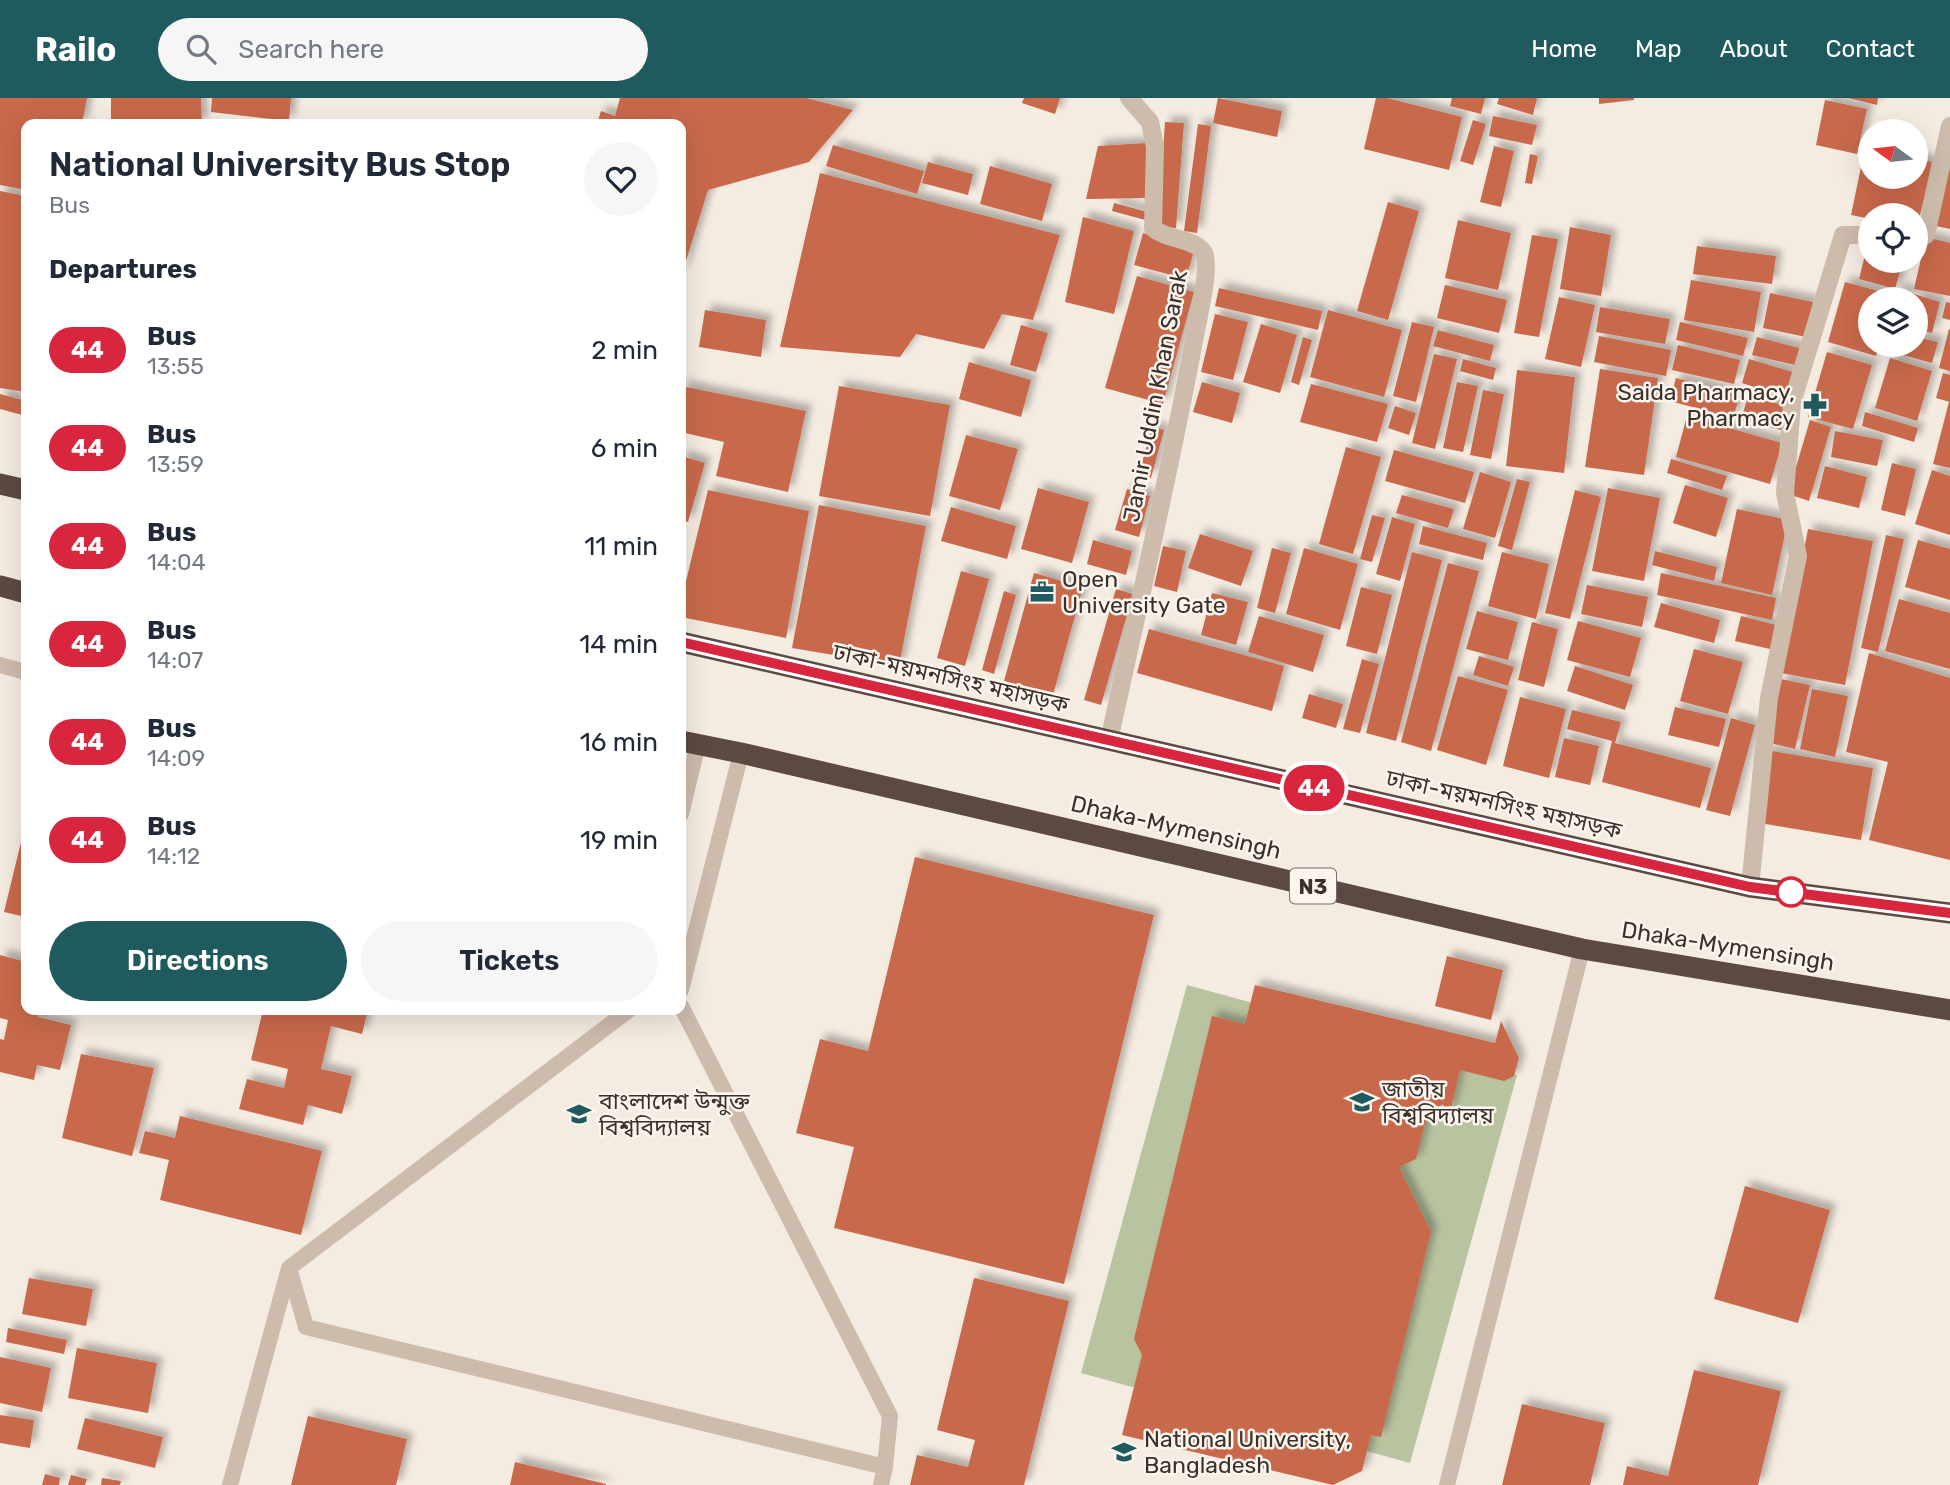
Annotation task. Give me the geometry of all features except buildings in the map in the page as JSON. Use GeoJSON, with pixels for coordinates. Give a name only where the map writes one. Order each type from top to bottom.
{"type":"FeatureCollection","features":[{"type":"Feature","properties":{"kind":"highway"},"geometry":{"type":"LineString","coordinates":[[0,484],[21,489]]}},
{"type":"Feature","properties":{"kind":"highway"},"geometry":{"type":"LineString","coordinates":[[0,586],[21,592]]}},
{"type":"Feature","properties":{"kind":"highway","name":"ঢাকা-ময়মনসিংহ মহাসড়ক"},"geometry":{"type":"LineString","coordinates":[[686,643],[1750,887],[1950,913]]}},
{"type":"Feature","properties":{"kind":"highway","name":"Dhaka-Mymensingh"},"geometry":{"type":"LineString","coordinates":[[689,743],[1582,949],[1950,1010]]}},
{"type":"Feature","properties":{"kind":"street","name":"Jamir Uddin Khan Sarak"},"geometry":{"type":"LineString","coordinates":[[1108,741],[1180,413],[1205,267],[1205,255],[1199,246],[1160,234],[1153,228],[1155,147],[1150,122],[1129,98]]}},
{"type":"Feature","properties":{"kind":"street"},"geometry":{"type":"LineString","coordinates":[[1928,226],[1950,126]]}},
{"type":"Feature","properties":{"kind":"street"},"geometry":{"type":"LineString","coordinates":[[1750,887],[1769,698],[1798,556],[1785,493],[1792,403],[1843,235],[1858,235]]}},
{"type":"Feature","properties":{"kind":"lane"},"geometry":{"type":"LineString","coordinates":[[0,665],[21,671]]}},
{"type":"Feature","properties":{"kind":"lane"},"geometry":{"type":"LineString","coordinates":[[686,770],[689,743]]}},
{"type":"Feature","properties":{"kind":"lane"},"geometry":{"type":"LineString","coordinates":[[686,970],[741,753]]}},
{"type":"Feature","properties":{"kind":"lane"},"geometry":{"type":"LineString","coordinates":[[1447,1485],[1582,949]]}},
{"type":"Feature","properties":{"kind":"lane"},"geometry":{"type":"LineString","coordinates":[[230,1485],[289,1268],[622,1015]]}},
{"type":"Feature","properties":{"kind":"lane"},"geometry":{"type":"LineString","coordinates":[[686,1015],[890,1416],[881,1485]]}},
{"type":"Feature","properties":{"kind":"lane"},"geometry":{"type":"LineString","coordinates":[[289,1268],[306,1327],[885,1467]]}},
{"type":"Feature","properties":{"kind":"green space"},"geometry":{"type":"Polygon","coordinates":[[[1187,985],[1517,1075],[1410,1463],[1081,1373],[1187,985]]]}},
{"type":"Feature","properties":{"kind":"bus line","name":"44"},"geometry":{"type":"LineString","coordinates":[[686,643],[1750,887],[1950,913]]}},
{"type":"Feature","properties":{"kind":"place","name":"Saida Pharmacy, Pharmacy"},"geometry":{"type":"Point","coordinates":[1815,405]}},
{"type":"Feature","properties":{"kind":"place","name":"Open University Gate"},"geometry":{"type":"Point","coordinates":[1042,592]}},
{"type":"Feature","properties":{"kind":"place","name":"জাতীয় বিশ্ববিদ্যালয়"},"geometry":{"type":"Point","coordinates":[1362,1102]}},
{"type":"Feature","properties":{"kind":"place","name":"বাংলাদেশ উন্মুক্ত বিশ্ববিদ্যালয়"},"geometry":{"type":"Point","coordinates":[579,1114]}},
{"type":"Feature","properties":{"kind":"place","name":"National University, Bangladesh"},"geometry":{"type":"Point","coordinates":[1124,1452]}}]}
